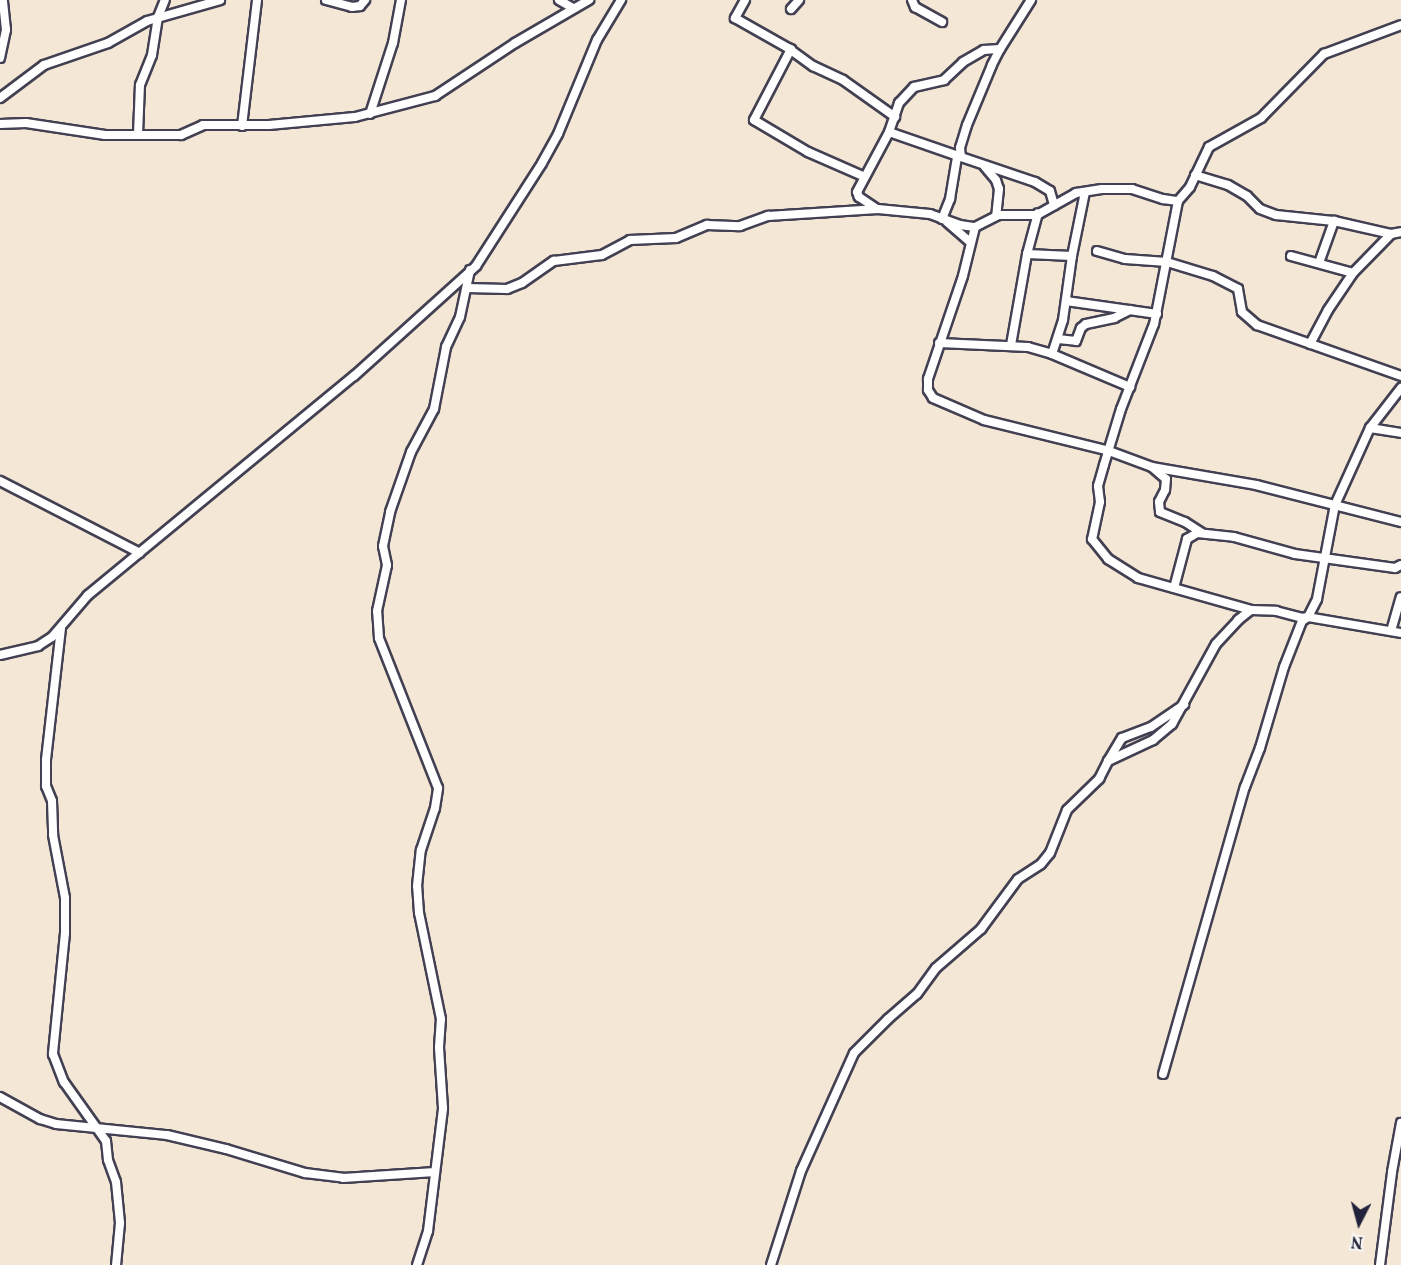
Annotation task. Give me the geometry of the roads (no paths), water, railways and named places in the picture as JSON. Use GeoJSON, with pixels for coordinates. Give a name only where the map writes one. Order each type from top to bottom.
{"type":"FeatureCollection","features":[{"type":"Feature","properties":{"kind":"street"},"geometry":{"type":"LineString","coordinates":[[0,58],[6,30],[3,0]]}},
{"type":"Feature","properties":{"kind":"street"},"geometry":{"type":"LineString","coordinates":[[138,134],[140,85],[152,55],[158,17],[165,0]]}},
{"type":"Feature","properties":{"kind":"street"},"geometry":{"type":"LineString","coordinates":[[0,98],[44,65],[108,43],[141,23],[220,0]]}},
{"type":"Feature","properties":{"kind":"street"},"geometry":{"type":"LineString","coordinates":[[242,126],[257,0]]}},
{"type":"Feature","properties":{"kind":"street"},"geometry":{"type":"LineString","coordinates":[[326,0],[358,7],[364,0]]}},
{"type":"Feature","properties":{"kind":"street"},"geometry":{"type":"LineString","coordinates":[[370,114],[393,44],[401,0]]}},
{"type":"Feature","properties":{"kind":"street"},"geometry":{"type":"LineString","coordinates":[[559,0],[573,8]]}},
{"type":"Feature","properties":{"kind":"street"},"geometry":{"type":"LineString","coordinates":[[0,124],[26,123],[105,135],[181,135],[203,125],[242,126],[340,120],[370,114],[435,96],[589,0]]}},
{"type":"Feature","properties":{"kind":"street"},"geometry":{"type":"LineString","coordinates":[[0,655],[38,646],[62,627],[88,595],[354,376],[481,259],[542,163],[562,125],[597,40],[621,0]]}},
{"type":"Feature","properties":{"kind":"street"},"geometry":{"type":"LineString","coordinates":[[745,0],[735,18],[792,50],[813,66],[843,80],[895,117]]}},
{"type":"Feature","properties":{"kind":"street"},"geometry":{"type":"LineString","coordinates":[[791,9],[799,0]]}},
{"type":"Feature","properties":{"kind":"street"},"geometry":{"type":"LineString","coordinates":[[912,0],[915,7],[942,22]]}},
{"type":"Feature","properties":{"kind":"street"},"geometry":{"type":"LineString","coordinates":[[944,220],[967,125],[1000,48],[1032,0]]}},
{"type":"Feature","properties":{"kind":"street"},"geometry":{"type":"LineString","coordinates":[[944,220],[975,226],[996,216],[1031,216],[1076,193],[1085,192],[1132,189],[1162,199],[1178,201],[1184,197],[1209,147],[1261,118],[1324,54],[1401,26]]}},
{"type":"Feature","properties":{"kind":"street"},"geometry":{"type":"LineString","coordinates":[[878,209],[857,194],[889,132],[898,106],[914,87],[944,80],[963,62],[984,50],[1000,48]]}},
{"type":"Feature","properties":{"kind":"street"},"geometry":{"type":"LineString","coordinates":[[792,50],[755,115],[755,121],[808,152],[865,177]]}},
{"type":"Feature","properties":{"kind":"street"},"geometry":{"type":"LineString","coordinates":[[889,132],[985,167],[1040,184],[1050,191],[1054,205]]}},
{"type":"Feature","properties":{"kind":"street"},"geometry":{"type":"LineString","coordinates":[[985,167],[996,180],[999,189],[996,216]]}},
{"type":"Feature","properties":{"kind":"street"},"geometry":{"type":"LineString","coordinates":[[1195,175],[1238,190],[1267,212],[1334,221],[1391,234],[1401,232]]}},
{"type":"Feature","properties":{"kind":"street"},"geometry":{"type":"LineString","coordinates":[[1052,354],[1058,339],[1066,301],[1072,256],[1085,192]]}},
{"type":"Feature","properties":{"kind":"street"},"geometry":{"type":"LineString","coordinates":[[1178,201],[1157,314],[1143,358],[1130,387],[1098,486],[1100,502],[1093,542],[1108,559],[1126,572],[1174,588],[1251,610],[1276,611],[1303,618],[1308,616],[1401,633]]}},
{"type":"Feature","properties":{"kind":"street"},"geometry":{"type":"LineString","coordinates":[[467,288],[499,290],[512,287],[554,261],[602,255],[630,240],[676,238],[704,226],[740,226],[768,216],[878,209],[930,213],[944,220],[969,241]]}},
{"type":"Feature","properties":{"kind":"street"},"geometry":{"type":"LineString","coordinates":[[1011,345],[1027,254],[1038,213]]}},
{"type":"Feature","properties":{"kind":"street"},"geometry":{"type":"LineString","coordinates":[[1319,263],[1334,221]]}},
{"type":"Feature","properties":{"kind":"street"},"geometry":{"type":"LineString","coordinates":[[975,226],[969,241],[963,276],[928,379],[928,390],[933,398],[984,420],[1109,451],[1152,467],[1256,484],[1401,522]]}},
{"type":"Feature","properties":{"kind":"street"},"geometry":{"type":"LineString","coordinates":[[1310,344],[1328,310],[1353,273],[1391,234]]}},
{"type":"Feature","properties":{"kind":"street"},"geometry":{"type":"LineString","coordinates":[[1097,251],[1125,259],[1167,262],[1213,276],[1235,286],[1239,291],[1242,312],[1257,325],[1401,376]]}},
{"type":"Feature","properties":{"kind":"street"},"geometry":{"type":"LineString","coordinates":[[1027,254],[1072,256]]}},
{"type":"Feature","properties":{"kind":"street"},"geometry":{"type":"LineString","coordinates":[[1291,256],[1353,273]]}},
{"type":"Feature","properties":{"kind":"street"},"geometry":{"type":"LineString","coordinates":[[417,1265],[428,1231],[443,1108],[439,1067],[441,1019],[419,913],[417,886],[422,850],[435,808],[438,788],[379,638],[377,611],[387,565],[383,546],[390,512],[411,452],[434,409],[446,347],[460,317],[470,270]]}},
{"type":"Feature","properties":{"kind":"street"},"geometry":{"type":"LineString","coordinates":[[1066,301],[1157,314]]}},
{"type":"Feature","properties":{"kind":"street"},"geometry":{"type":"LineString","coordinates":[[1058,339],[1076,341],[1081,328],[1086,324],[1114,318],[1131,310]]}},
{"type":"Feature","properties":{"kind":"street"},"geometry":{"type":"LineString","coordinates":[[939,343],[1011,345],[1052,354],[1130,387]]}},
{"type":"Feature","properties":{"kind":"street"},"geometry":{"type":"LineString","coordinates":[[1163,1074],[1245,787],[1260,748],[1293,639],[1317,599],[1323,558],[1335,505],[1370,428],[1401,388]]}},
{"type":"Feature","properties":{"kind":"street"},"geometry":{"type":"LineString","coordinates":[[1370,428],[1401,433]]}},
{"type":"Feature","properties":{"kind":"street"},"geometry":{"type":"LineString","coordinates":[[1152,467],[1166,479],[1165,490],[1159,502],[1160,512],[1185,522],[1202,533]]}},
{"type":"Feature","properties":{"kind":"street"},"geometry":{"type":"LineString","coordinates":[[0,481],[140,553]]}},
{"type":"Feature","properties":{"kind":"street"},"geometry":{"type":"LineString","coordinates":[[1174,588],[1191,534],[1233,537],[1270,549],[1323,558],[1395,568],[1401,565]]}},
{"type":"Feature","properties":{"kind":"street"},"geometry":{"type":"LineString","coordinates":[[1391,631],[1401,597]]}},
{"type":"Feature","properties":{"kind":"street"},"geometry":{"type":"LineString","coordinates":[[1108,761],[1160,736],[1172,724],[1216,644],[1238,620],[1251,610]]}},
{"type":"Feature","properties":{"kind":"street"},"geometry":{"type":"LineString","coordinates":[[62,627],[46,760],[46,786],[51,801],[53,835],[64,898],[65,933],[53,1054],[64,1082],[106,1141],[108,1160],[116,1182],[120,1223],[116,1265]]}},
{"type":"Feature","properties":{"kind":"street"},"geometry":{"type":"LineString","coordinates":[[771,1265],[801,1172],[854,1053],[916,994],[942,962],[981,929],[1018,879],[1041,864],[1050,853],[1067,810],[1099,779],[1122,738],[1151,727],[1184,705]]}},
{"type":"Feature","properties":{"kind":"street"},"geometry":{"type":"LineString","coordinates":[[0,1097],[40,1119],[60,1124],[167,1135],[226,1149],[298,1172],[333,1177],[435,1172]]}},
{"type":"Feature","properties":{"kind":"street"},"geometry":{"type":"LineString","coordinates":[[1380,1265],[1390,1182],[1401,1123]]}}]}
